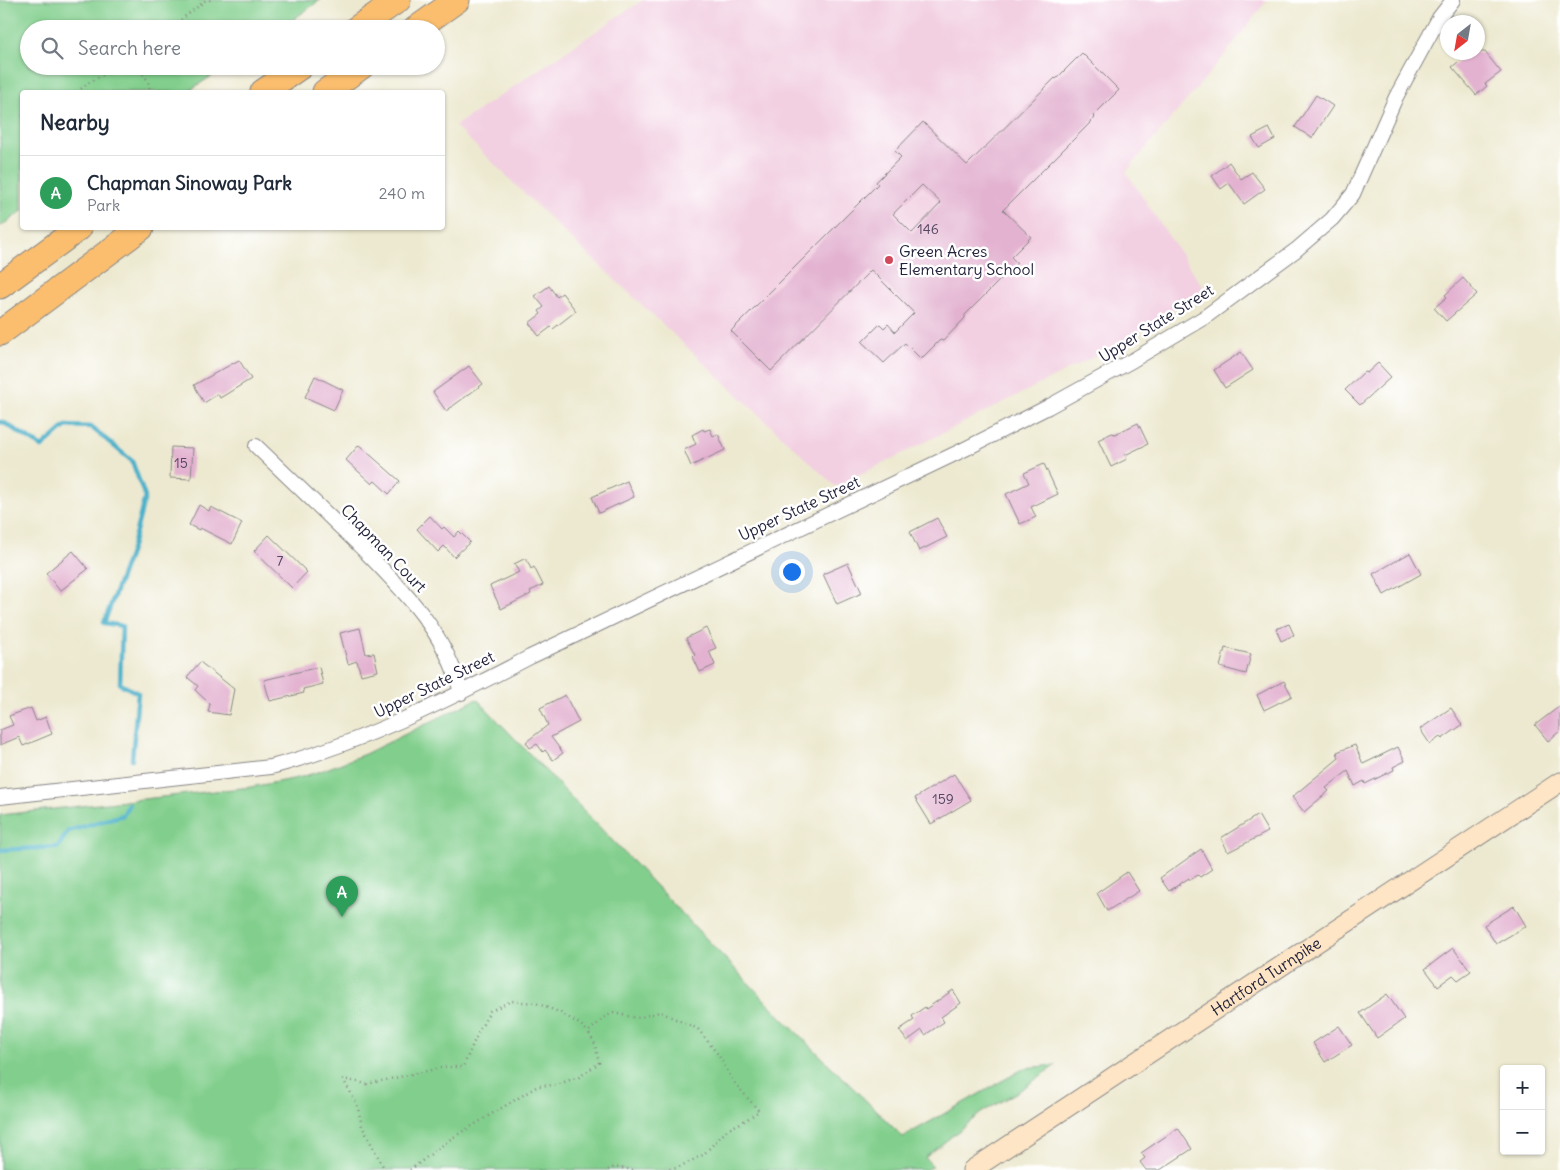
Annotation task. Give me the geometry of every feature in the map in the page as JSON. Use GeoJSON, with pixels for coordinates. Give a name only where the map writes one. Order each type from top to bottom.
{"type":"FeatureCollection","features":[{"type":"Feature","properties":{"kind":"highway"},"geometry":{"type":"LineString","coordinates":[[369,20],[398,0]]}},
{"type":"Feature","properties":{"kind":"highway"},"geometry":{"type":"LineString","coordinates":[[429,20],[457,0]]}},
{"type":"Feature","properties":{"kind":"highway"},"geometry":{"type":"LineString","coordinates":[[266,90],[288,75]]}},
{"type":"Feature","properties":{"kind":"highway"},"geometry":{"type":"LineString","coordinates":[[328,90],[349,75]]}},
{"type":"Feature","properties":{"kind":"highway"},"geometry":{"type":"LineString","coordinates":[[0,286],[76,230]]}},
{"type":"Feature","properties":{"kind":"highway"},"geometry":{"type":"LineString","coordinates":[[0,333],[138,230]]}},
{"type":"Feature","properties":{"kind":"main road","name":"Hartford Turnpike"},"geometry":{"type":"LineString","coordinates":[[972,1170],[1560,782]]}},
{"type":"Feature","properties":{"kind":"street","name":"Upper State Street"},"geometry":{"type":"LineString","coordinates":[[0,797],[271,767],[368,735],[461,693],[530,657],[963,450],[1048,407],[1205,317],[1296,250],[1332,219],[1353,194],[1396,97],[1439,18],[1453,0]]}},
{"type":"Feature","properties":{"kind":"street","name":"Chapman Court"},"geometry":{"type":"LineString","coordinates":[[256,446],[402,589],[419,609],[437,635],[459,682],[461,693]]}},
{"type":"Feature","properties":{"kind":"path"},"geometry":{"type":"LineString","coordinates":[[181,20],[205,1],[211,0]]}},
{"type":"Feature","properties":{"kind":"path"},"geometry":{"type":"LineString","coordinates":[[80,90],[103,75]]}},
{"type":"Feature","properties":{"kind":"path"},"geometry":{"type":"LineString","coordinates":[[144,75],[148,81],[150,90]]}},
{"type":"Feature","properties":{"kind":"path"},"geometry":{"type":"LineString","coordinates":[[385,1170],[362,1126],[357,1104],[343,1079],[367,1084],[445,1067],[463,1068],[490,1011],[511,1001],[536,1003],[561,1013],[581,1025],[588,1032],[595,1044],[599,1063],[579,1077],[555,1085],[538,1086],[452,1138],[410,1170]]}},
{"type":"Feature","properties":{"kind":"path"},"geometry":{"type":"LineString","coordinates":[[588,1032],[605,1017],[613,1013],[637,1018],[660,1012],[698,1029],[719,1056],[733,1081],[759,1111],[727,1130],[703,1155],[677,1168],[664,1170]]}},
{"type":"Feature","properties":{"kind":"path"},"geometry":{"type":"LineString","coordinates":[[608,1170],[614,1168],[634,1170]]}},
{"type":"Feature","properties":{"kind":"shaded area","name":"Green Acres Elementary School"},"geometry":{"type":"Polygon","coordinates":[[[643,0],[1267,0],[1224,56],[1126,172],[1204,289],[1123,342],[836,487],[563,231],[455,126],[643,0]]]}},
{"type":"Feature","properties":{"kind":"green space"},"geometry":{"type":"Polygon","coordinates":[[[0,0],[320,0],[292,20],[20,20],[20,75],[213,75],[190,90],[20,90],[20,212],[0,227],[0,0]]]}},
{"type":"Feature","properties":{"kind":"green space"},"geometry":{"type":"Polygon","coordinates":[[[477,699],[782,1018],[903,1137],[1025,1068],[1056,1065],[1019,1091],[981,1113],[927,1156],[925,1158],[933,1166],[926,1170],[0,1170],[0,815],[251,787],[298,778],[365,754],[477,699]]]}},
{"type":"Feature","properties":{"kind":"building"},"geometry":{"type":"Polygon","coordinates":[[[1485,52],[1501,72],[1485,84],[1487,86],[1476,95],[1452,67],[1460,60],[1485,60],[1485,52]]]}},
{"type":"Feature","properties":{"kind":"building"},"geometry":{"type":"Polygon","coordinates":[[[1082,53],[1119,90],[1093,116],[1095,118],[1003,210],[1031,237],[1011,257],[1017,263],[965,315],[965,318],[943,341],[940,340],[921,359],[905,343],[884,363],[862,342],[880,324],[884,328],[888,324],[895,332],[914,313],[871,270],[771,371],[731,331],[878,184],[876,182],[901,157],[895,151],[923,122],[967,165],[1082,53]],[[922,185],[893,214],[912,233],[941,203],[922,185]]]}},
{"type":"Feature","properties":{"kind":"building"},"geometry":{"type":"Polygon","coordinates":[[[1316,95],[1333,106],[1312,138],[1295,127],[1316,95]]]}},
{"type":"Feature","properties":{"kind":"building"},"geometry":{"type":"Polygon","coordinates":[[[1269,128],[1275,139],[1259,148],[1252,137],[1269,128]]]}},
{"type":"Feature","properties":{"kind":"building"},"geometry":{"type":"Polygon","coordinates":[[[1229,162],[1241,179],[1252,172],[1265,189],[1244,204],[1229,183],[1221,189],[1212,176],[1229,162]]]}},
{"type":"Feature","properties":{"kind":"building"},"geometry":{"type":"Polygon","coordinates":[[[1463,278],[1477,294],[1446,321],[1434,308],[1447,297],[1445,295],[1463,278]]]}},
{"type":"Feature","properties":{"kind":"building"},"geometry":{"type":"Polygon","coordinates":[[[549,286],[557,297],[562,293],[576,311],[553,329],[551,327],[539,336],[529,323],[541,314],[539,311],[544,307],[535,296],[549,286]]]}},
{"type":"Feature","properties":{"kind":"building"},"geometry":{"type":"Polygon","coordinates":[[[1241,352],[1253,370],[1225,388],[1214,370],[1241,352]]]}},
{"type":"Feature","properties":{"kind":"building"},"geometry":{"type":"Polygon","coordinates":[[[239,360],[251,379],[220,398],[218,394],[204,403],[194,385],[239,360]]]}},
{"type":"Feature","properties":{"kind":"building"},"geometry":{"type":"Polygon","coordinates":[[[1378,363],[1391,377],[1360,405],[1345,390],[1364,372],[1367,373],[1378,363]]]}},
{"type":"Feature","properties":{"kind":"building"},"geometry":{"type":"Polygon","coordinates":[[[469,366],[483,384],[446,411],[433,392],[469,366]]]}},
{"type":"Feature","properties":{"kind":"building"},"geometry":{"type":"Polygon","coordinates":[[[315,376],[343,390],[334,410],[305,397],[315,376]]]}},
{"type":"Feature","properties":{"kind":"building"},"geometry":{"type":"Polygon","coordinates":[[[1138,423],[1148,444],[1125,455],[1127,459],[1111,467],[1098,440],[1138,423]]]}},
{"type":"Feature","properties":{"kind":"building"},"geometry":{"type":"Polygon","coordinates":[[[703,429],[704,431],[710,429],[713,436],[718,434],[725,450],[691,466],[684,450],[696,444],[692,435],[703,429]]]}},
{"type":"Feature","properties":{"kind":"building"},"geometry":{"type":"Polygon","coordinates":[[[359,445],[400,481],[389,494],[375,481],[372,484],[346,460],[359,445]]]}},
{"type":"Feature","properties":{"kind":"building"},"geometry":{"type":"Polygon","coordinates":[[[171,447],[193,448],[191,479],[170,478],[171,447]]]}},
{"type":"Feature","properties":{"kind":"building"},"geometry":{"type":"Polygon","coordinates":[[[1044,464],[1058,494],[1031,507],[1036,517],[1020,524],[1006,494],[1029,483],[1024,473],[1044,464]]]}},
{"type":"Feature","properties":{"kind":"building"},"geometry":{"type":"Polygon","coordinates":[[[627,481],[634,497],[599,513],[592,497],[627,481]]]}},
{"type":"Feature","properties":{"kind":"building"},"geometry":{"type":"Polygon","coordinates":[[[199,505],[209,511],[211,507],[242,523],[232,544],[200,528],[199,530],[189,525],[199,505]]]}},
{"type":"Feature","properties":{"kind":"building"},"geometry":{"type":"Polygon","coordinates":[[[430,516],[442,529],[444,527],[454,537],[459,531],[470,542],[454,557],[444,546],[438,552],[417,529],[430,516]]]}},
{"type":"Feature","properties":{"kind":"building"},"geometry":{"type":"Polygon","coordinates":[[[937,518],[947,537],[919,551],[910,532],[937,518]]]}},
{"type":"Feature","properties":{"kind":"building"},"geometry":{"type":"Polygon","coordinates":[[[269,535],[307,572],[292,588],[254,551],[269,535]]]}},
{"type":"Feature","properties":{"kind":"building"},"geometry":{"type":"Polygon","coordinates":[[[73,551],[88,569],[60,591],[46,573],[73,551]]]}},
{"type":"Feature","properties":{"kind":"building"},"geometry":{"type":"Polygon","coordinates":[[[1410,553],[1421,574],[1384,595],[1373,574],[1410,553]]]}},
{"type":"Feature","properties":{"kind":"building"},"geometry":{"type":"Polygon","coordinates":[[[526,558],[531,569],[534,567],[543,585],[530,591],[531,594],[501,609],[490,586],[519,572],[514,564],[526,558]]]}},
{"type":"Feature","properties":{"kind":"building"},"geometry":{"type":"Polygon","coordinates":[[[848,563],[862,593],[837,604],[823,574],[848,563]]]}},
{"type":"Feature","properties":{"kind":"building"},"geometry":{"type":"Polygon","coordinates":[[[1289,624],[1294,635],[1281,641],[1276,629],[1289,624]]]}},
{"type":"Feature","properties":{"kind":"building"},"geometry":{"type":"Polygon","coordinates":[[[360,628],[366,654],[374,653],[378,671],[361,675],[357,661],[348,664],[340,633],[360,628]]]}},
{"type":"Feature","properties":{"kind":"building"},"geometry":{"type":"Polygon","coordinates":[[[706,628],[716,648],[709,651],[715,665],[700,672],[693,657],[695,655],[686,638],[706,628]]]}},
{"type":"Feature","properties":{"kind":"building"},"geometry":{"type":"Polygon","coordinates":[[[1225,648],[1251,654],[1246,674],[1220,667],[1225,648]]]}},
{"type":"Feature","properties":{"kind":"building"},"geometry":{"type":"Polygon","coordinates":[[[200,662],[234,689],[229,715],[208,712],[210,704],[195,690],[198,686],[187,677],[200,662]]]}},
{"type":"Feature","properties":{"kind":"building"},"geometry":{"type":"Polygon","coordinates":[[[319,667],[323,684],[303,689],[304,693],[270,701],[264,680],[319,667]]]}},
{"type":"Feature","properties":{"kind":"building"},"geometry":{"type":"Polygon","coordinates":[[[1284,681],[1292,696],[1264,710],[1257,695],[1284,681]]]}},
{"type":"Feature","properties":{"kind":"building"},"geometry":{"type":"Polygon","coordinates":[[[565,695],[579,722],[551,737],[563,753],[553,760],[537,744],[530,748],[526,742],[548,725],[540,708],[565,695]]]}},
{"type":"Feature","properties":{"kind":"building"},"geometry":{"type":"Polygon","coordinates":[[[1560,706],[1560,731],[1548,741],[1535,725],[1560,706]]]}},
{"type":"Feature","properties":{"kind":"building"},"geometry":{"type":"Polygon","coordinates":[[[31,708],[36,721],[46,717],[52,734],[23,746],[19,737],[0,745],[0,730],[13,725],[9,716],[31,708]]]}},
{"type":"Feature","properties":{"kind":"building"},"geometry":{"type":"Polygon","coordinates":[[[1451,708],[1462,725],[1442,739],[1440,737],[1430,744],[1420,729],[1451,708]]]}},
{"type":"Feature","properties":{"kind":"building"},"geometry":{"type":"Polygon","coordinates":[[[1355,745],[1363,764],[1398,747],[1405,761],[1393,767],[1394,770],[1365,784],[1364,781],[1355,786],[1348,771],[1326,788],[1329,791],[1304,812],[1292,797],[1339,758],[1337,752],[1355,745]]]}},
{"type":"Feature","properties":{"kind":"building"},"geometry":{"type":"Polygon","coordinates":[[[954,774],[971,800],[931,824],[915,798],[954,774]]]}},
{"type":"Feature","properties":{"kind":"building"},"geometry":{"type":"Polygon","coordinates":[[[1258,815],[1268,832],[1228,852],[1221,838],[1258,815]]]}},
{"type":"Feature","properties":{"kind":"building"},"geometry":{"type":"Polygon","coordinates":[[[1201,849],[1212,869],[1200,877],[1198,875],[1190,880],[1189,878],[1169,891],[1160,878],[1201,849]]]}},
{"type":"Feature","properties":{"kind":"building"},"geometry":{"type":"Polygon","coordinates":[[[1127,872],[1139,891],[1107,911],[1097,893],[1127,872]]]}},
{"type":"Feature","properties":{"kind":"building"},"geometry":{"type":"Polygon","coordinates":[[[1514,906],[1526,926],[1496,944],[1484,925],[1514,906]]]}},
{"type":"Feature","properties":{"kind":"building"},"geometry":{"type":"Polygon","coordinates":[[[1453,948],[1471,971],[1458,980],[1453,975],[1438,986],[1425,969],[1453,948]]]}},
{"type":"Feature","properties":{"kind":"building"},"geometry":{"type":"Polygon","coordinates":[[[953,990],[961,1003],[941,1017],[944,1022],[925,1035],[922,1030],[907,1041],[899,1030],[914,1020],[912,1016],[925,1007],[926,1009],[953,990]]]}},
{"type":"Feature","properties":{"kind":"building"},"geometry":{"type":"Polygon","coordinates":[[[1387,994],[1404,1019],[1377,1038],[1360,1013],[1387,994]]]}},
{"type":"Feature","properties":{"kind":"building"},"geometry":{"type":"Polygon","coordinates":[[[1339,1026],[1352,1045],[1325,1062],[1313,1043],[1339,1026]]]}},
{"type":"Feature","properties":{"kind":"building"},"geometry":{"type":"Polygon","coordinates":[[[1178,1128],[1192,1149],[1160,1170],[1146,1170],[1140,1162],[1145,1158],[1141,1153],[1178,1128]]]}},
{"type":"Feature","properties":{"kind":"waterway"},"geometry":{"type":"LineString","coordinates":[[0,422],[3,422],[42,447],[66,426],[91,427],[132,461],[145,497],[131,550],[104,623],[122,626],[120,684],[138,693],[132,759]]}},
{"type":"Feature","properties":{"kind":"waterway"},"geometry":{"type":"LineString","coordinates":[[0,850],[58,847],[68,831],[123,815],[129,804]]}},
{"type":"Feature","properties":{"kind":"place","name":"Green Acres Elementary School"},"geometry":{"type":"Point","coordinates":[889,260]}},
{"type":"Feature","properties":{"kind":"place","name":"Chapman Sinoway Park"},"geometry":{"type":"Point","coordinates":[342,917]}}]}
